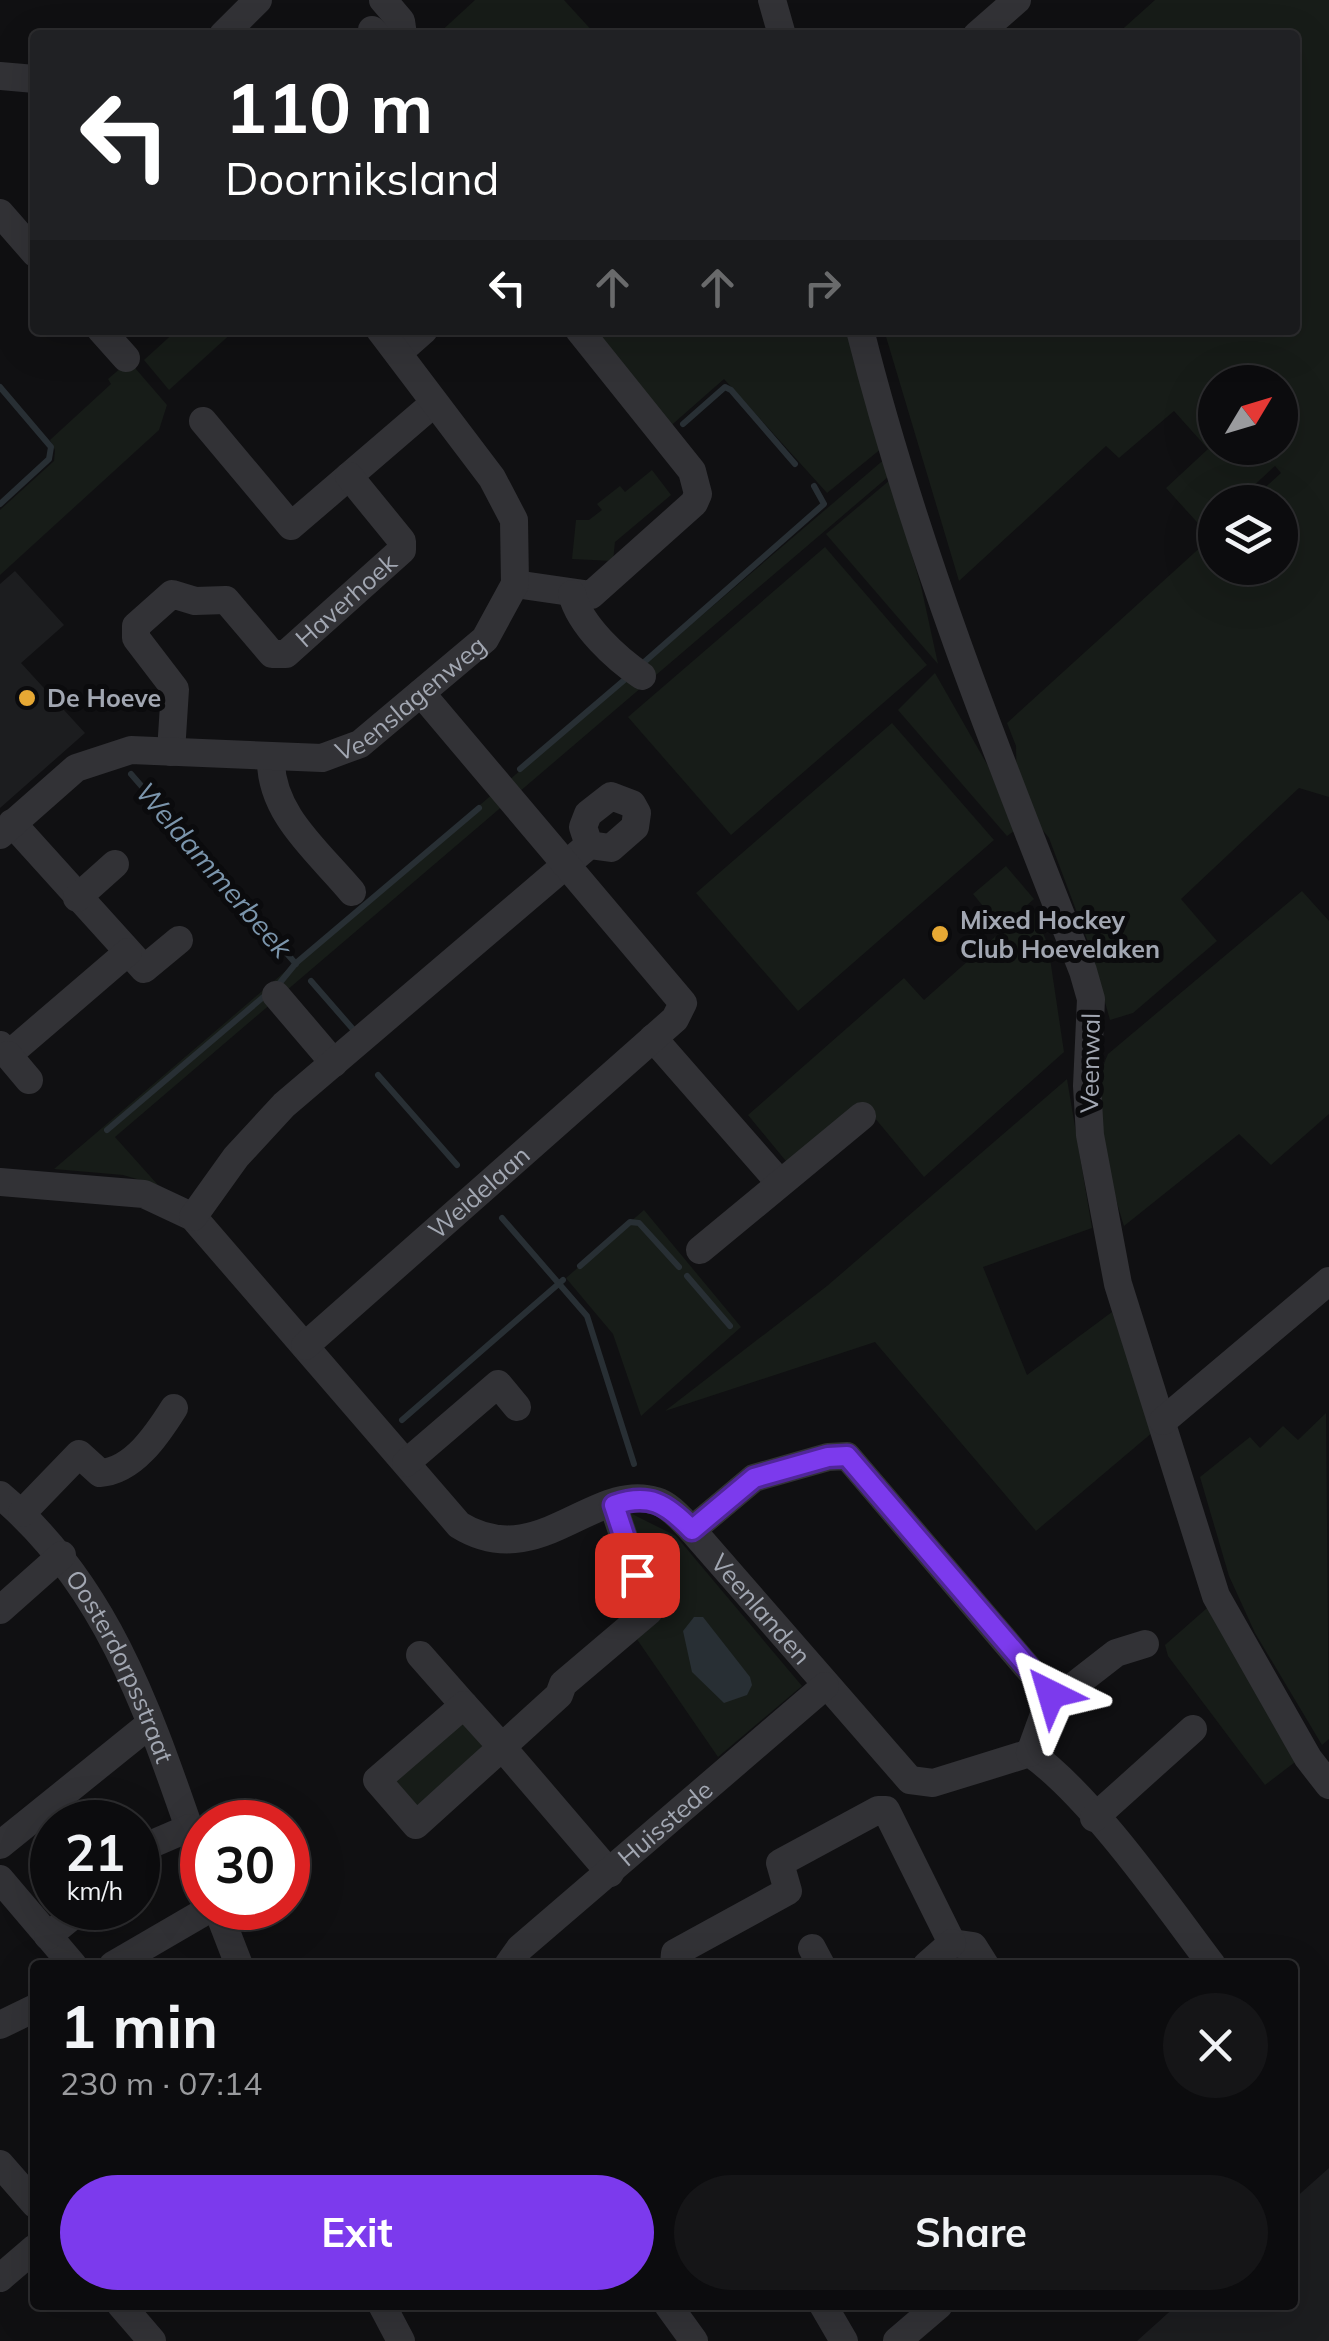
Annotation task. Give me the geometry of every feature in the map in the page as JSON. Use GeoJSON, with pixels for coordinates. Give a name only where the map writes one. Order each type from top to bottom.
{"type":"FeatureCollection","features":[{"type":"Feature","properties":{"kind":"street"},"geometry":{"type":"LineString","coordinates":[[383,0],[401,20],[402,30]]}},
{"type":"Feature","properties":{"kind":"street"},"geometry":{"type":"LineString","coordinates":[[772,0],[781,30]]}},
{"type":"Feature","properties":{"kind":"street"},"geometry":{"type":"LineString","coordinates":[[984,30],[1018,0]]}},
{"type":"Feature","properties":{"kind":"street"},"geometry":{"type":"LineString","coordinates":[[228,30],[254,1]]}},
{"type":"Feature","properties":{"kind":"street"},"geometry":{"type":"LineString","coordinates":[[0,76],[30,79]]}},
{"type":"Feature","properties":{"kind":"street"},"geometry":{"type":"LineString","coordinates":[[0,213],[30,247]]}},
{"type":"Feature","properties":{"kind":"street"},"geometry":{"type":"LineString","coordinates":[[105,335],[126,358]]}},
{"type":"Feature","properties":{"kind":"street","name":"Veenslagenweg"},"geometry":{"type":"LineString","coordinates":[[6,829],[76,768],[131,750],[271,759],[322,758],[360,744],[485,639],[515,584],[514,520],[492,478],[384,335]]}},
{"type":"Feature","properties":{"kind":"street"},"geometry":{"type":"LineString","coordinates":[[398,353],[418,335]]}},
{"type":"Feature","properties":{"kind":"street"},"geometry":{"type":"LineString","coordinates":[[515,584],[591,595],[694,503],[698,494],[692,471],[583,335]]}},
{"type":"Feature","properties":{"kind":"street","name":"Veenwal"},"geometry":{"type":"LineString","coordinates":[[861,335],[898,462],[987,729],[1091,1000],[1087,1074],[1090,1135],[1118,1284],[1228,1623],[1329,1785]]}},
{"type":"Feature","properties":{"kind":"street"},"geometry":{"type":"LineString","coordinates":[[203,421],[291,526],[433,404]]}},
{"type":"Feature","properties":{"kind":"street","name":"Haverhoek"},"geometry":{"type":"LineString","coordinates":[[171,752],[175,689],[136,638],[136,626],[172,594],[195,601],[226,600],[272,654],[286,654],[402,550],[402,541],[349,476]]}},
{"type":"Feature","properties":{"kind":"street"},"geometry":{"type":"LineString","coordinates":[[572,594],[576,609],[620,660],[642,676]]}},
{"type":"Feature","properties":{"kind":"street","name":"Weidelaan"},"geometry":{"type":"LineString","coordinates":[[305,1346],[675,1019],[683,1004],[420,693]]}},
{"type":"Feature","properties":{"kind":"street"},"geometry":{"type":"LineString","coordinates":[[271,759],[270,779],[279,805],[352,892]]}},
{"type":"Feature","properties":{"kind":"street"},"geometry":{"type":"LineString","coordinates":[[6,829],[144,969],[179,940]]}},
{"type":"Feature","properties":{"kind":"street"},"geometry":{"type":"LineString","coordinates":[[193,1217],[248,1144],[284,1105],[590,844]]}},
{"type":"Feature","properties":{"kind":"street"},"geometry":{"type":"LineString","coordinates":[[77,898],[115,864]]}},
{"type":"Feature","properties":{"kind":"street"},"geometry":{"type":"LineString","coordinates":[[29,1080],[4,1050],[128,952]]}},
{"type":"Feature","properties":{"kind":"street"},"geometry":{"type":"LineString","coordinates":[[276,995],[334,1063]]}},
{"type":"Feature","properties":{"kind":"street"},"geometry":{"type":"LineString","coordinates":[[653,1038],[780,1183]]}},
{"type":"Feature","properties":{"kind":"street"},"geometry":{"type":"LineString","coordinates":[[700,1250],[862,1116]]}},
{"type":"Feature","properties":{"kind":"street","name":"Veenlanden"},"geometry":{"type":"LineString","coordinates":[[0,1182],[144,1194],[193,1217],[459,1524],[482,1539],[516,1541],[636,1498],[658,1501],[692,1530],[910,1780]]}},
{"type":"Feature","properties":{"kind":"street"},"geometry":{"type":"LineString","coordinates":[[1163,1421],[1329,1281]]}},
{"type":"Feature","properties":{"kind":"street"},"geometry":{"type":"LineString","coordinates":[[406,1463],[498,1384],[517,1407]]}},
{"type":"Feature","properties":{"kind":"street"},"geometry":{"type":"LineString","coordinates":[[22,1514],[79,1454],[100,1472],[118,1472],[158,1434],[174,1408]]}},
{"type":"Feature","properties":{"kind":"street"},"geometry":{"type":"LineString","coordinates":[[692,1530],[754,1478],[828,1457],[847,1456],[1051,1694],[1062,1695],[1116,1653],[1145,1644]]}},
{"type":"Feature","properties":{"kind":"street","name":"Oosterdorpsstraat"},"geometry":{"type":"LineString","coordinates":[[0,1495],[62,1555],[115,1635],[180,1804]]}},
{"type":"Feature","properties":{"kind":"street"},"geometry":{"type":"LineString","coordinates":[[464,1705],[378,1780],[416,1826],[559,1695],[563,1684],[649,1611],[614,1505]]}},
{"type":"Feature","properties":{"kind":"street"},"geometry":{"type":"LineString","coordinates":[[0,1610],[62,1555]]}},
{"type":"Feature","properties":{"kind":"street"},"geometry":{"type":"LineString","coordinates":[[420,1655],[610,1872]]}},
{"type":"Feature","properties":{"kind":"street","name":"Huisstede"},"geometry":{"type":"LineString","coordinates":[[512,1960],[520,1948],[826,1686]]}},
{"type":"Feature","properties":{"kind":"street"},"geometry":{"type":"LineString","coordinates":[[1030,1754],[1051,1694]]}},
{"type":"Feature","properties":{"kind":"street"},"geometry":{"type":"LineString","coordinates":[[0,1844],[150,1724]]}},
{"type":"Feature","properties":{"kind":"street"},"geometry":{"type":"LineString","coordinates":[[1094,1818],[1193,1729]]}},
{"type":"Feature","properties":{"kind":"street"},"geometry":{"type":"LineString","coordinates":[[886,1810],[910,1780],[933,1783],[1030,1754]]}},
{"type":"Feature","properties":{"kind":"street"},"geometry":{"type":"LineString","coordinates":[[1030,1754],[1046,1765],[1094,1818],[1208,1960]]}},
{"type":"Feature","properties":{"kind":"street"},"geometry":{"type":"LineString","coordinates":[[674,1960],[674,1952],[692,1940],[788,1891],[780,1863],[878,1810],[886,1810]]}},
{"type":"Feature","properties":{"kind":"street"},"geometry":{"type":"LineString","coordinates":[[886,1810],[952,1943]]}},
{"type":"Feature","properties":{"kind":"street"},"geometry":{"type":"LineString","coordinates":[[0,1879],[69,1960]]}},
{"type":"Feature","properties":{"kind":"street"},"geometry":{"type":"LineString","coordinates":[[122,1960],[180,1927]]}},
{"type":"Feature","properties":{"kind":"street"},"geometry":{"type":"LineString","coordinates":[[48,1936],[55,1930]]}},
{"type":"Feature","properties":{"kind":"street"},"geometry":{"type":"LineString","coordinates":[[224,1930],[237,1960]]}},
{"type":"Feature","properties":{"kind":"street"},"geometry":{"type":"LineString","coordinates":[[933,1960],[952,1943]]}},
{"type":"Feature","properties":{"kind":"street"},"geometry":{"type":"LineString","coordinates":[[952,1943],[973,1946],[982,1960]]}},
{"type":"Feature","properties":{"kind":"street"},"geometry":{"type":"LineString","coordinates":[[0,2025],[30,2010]]}},
{"type":"Feature","properties":{"kind":"street"},"geometry":{"type":"LineString","coordinates":[[0,2164],[30,2198]]}},
{"type":"Feature","properties":{"kind":"street"},"geometry":{"type":"LineString","coordinates":[[0,2278],[30,2252]]}},
{"type":"Feature","properties":{"kind":"street"},"geometry":{"type":"LineString","coordinates":[[125,2310],[152,2341]]}},
{"type":"Feature","properties":{"kind":"street"},"geometry":{"type":"LineString","coordinates":[[384,2310],[398,2340]]}},
{"type":"Feature","properties":{"kind":"street"},"geometry":{"type":"LineString","coordinates":[[672,2310],[694,2341]]}},
{"type":"Feature","properties":{"kind":"street"},"geometry":{"type":"LineString","coordinates":[[825,2310],[844,2341]]}},
{"type":"Feature","properties":{"kind":"street"},"geometry":{"type":"LineString","coordinates":[[896,2341],[933,2310]]}},
{"type":"Feature","properties":{"kind":"shaded area"},"geometry":{"type":"Polygon","coordinates":[[[475,0],[564,0],[591,30],[442,30],[475,0]]]}},
{"type":"Feature","properties":{"kind":"shaded area"},"geometry":{"type":"Polygon","coordinates":[[[1155,0],[1329,0],[1329,797],[1299,788],[1181,899],[1217,941],[1133,1013],[1110,1020],[1088,942],[1049,838],[1017,798],[1016,746],[1007,723],[1198,549],[1198,585],[1298,585],[1298,485],[1268,485],[1281,473],[1275,466],[1254,485],[1198,485],[1198,523],[1166,488],[1198,458],[1198,465],[1298,465],[1298,365],[1198,365],[1198,438],[1174,411],[1119,458],[1106,446],[959,581],[885,335],[1300,335],[1300,30],[1122,30],[1155,0]]]}},
{"type":"Feature","properties":{"kind":"shaded area"},"geometry":{"type":"Polygon","coordinates":[[[172,335],[230,335],[169,390],[144,360],[172,335]]]}},
{"type":"Feature","properties":{"kind":"shaded area"},"geometry":{"type":"Polygon","coordinates":[[[586,335],[852,335],[882,448],[827,493],[724,379],[666,430],[586,335]]]}},
{"type":"Feature","properties":{"kind":"shaded area"},"geometry":{"type":"Polygon","coordinates":[[[129,361],[167,405],[159,430],[0,575],[0,510],[54,461],[55,450],[50,440],[111,384],[108,379],[129,361]]]}},
{"type":"Feature","properties":{"kind":"shaded area"},"geometry":{"type":"Polygon","coordinates":[[[887,457],[895,471],[115,1137],[158,1185],[123,1175],[54,1169],[887,457]]]}},
{"type":"Feature","properties":{"kind":"shaded area"},"geometry":{"type":"Polygon","coordinates":[[[652,470],[671,495],[615,542],[613,561],[572,559],[576,520],[589,520],[602,510],[597,504],[620,486],[625,492],[652,470]]]}},
{"type":"Feature","properties":{"kind":"shaded area"},"geometry":{"type":"Polygon","coordinates":[[[890,480],[921,586],[938,664],[826,534],[890,480]]]}},
{"type":"Feature","properties":{"kind":"shaded area"},"geometry":{"type":"Polygon","coordinates":[[[825,547],[927,665],[731,835],[628,717],[825,547]]]}},
{"type":"Feature","properties":{"kind":"shaded area","name":"De Hoeve"},"geometry":{"type":"Polygon","coordinates":[[[15,571],[64,625],[21,663],[85,733],[0,808],[0,584],[15,571]]]}},
{"type":"Feature","properties":{"kind":"shaded area"},"geometry":{"type":"Polygon","coordinates":[[[935,673],[988,766],[1014,831],[1007,836],[898,710],[935,673]]]}},
{"type":"Feature","properties":{"kind":"shaded area"},"geometry":{"type":"Polygon","coordinates":[[[892,723],[994,840],[798,1011],[696,893],[892,723]]]}},
{"type":"Feature","properties":{"kind":"shaded area"},"geometry":{"type":"Polygon","coordinates":[[[1006,866],[1034,899],[1001,928],[973,894],[1006,866]]]}},
{"type":"Feature","properties":{"kind":"shaded area"},"geometry":{"type":"Polygon","coordinates":[[[1302,891],[1329,921],[1329,1114],[1271,1165],[1239,1134],[1124,1226],[1106,1162],[1099,1117],[1101,1073],[1108,1054],[1302,891]]]}},
{"type":"Feature","properties":{"kind":"shaded area"},"geometry":{"type":"Polygon","coordinates":[[[1031,905],[1048,945],[1064,1052],[924,1177],[864,1105],[790,1166],[748,1115],[904,978],[924,1000],[1031,905]]]}},
{"type":"Feature","properties":{"kind":"shaded area"},"geometry":{"type":"Polygon","coordinates":[[[1067,1079],[1092,1228],[983,1267],[1027,1375],[1112,1312],[1153,1432],[1036,1531],[875,1342],[665,1411],[827,1286],[1067,1079]]]}},
{"type":"Feature","properties":{"kind":"shaded area"},"geometry":{"type":"Polygon","coordinates":[[[644,1210],[741,1327],[641,1416],[613,1334],[566,1278],[644,1210]]]}},
{"type":"Feature","properties":{"kind":"shaded area"},"geometry":{"type":"Polygon","coordinates":[[[1326,1413],[1329,1739],[1322,1745],[1255,1633],[1229,1576],[1200,1477],[1250,1437],[1260,1448],[1283,1426],[1298,1440],[1326,1413]]]}},
{"type":"Feature","properties":{"kind":"shaded area"},"geometry":{"type":"Polygon","coordinates":[[[630,1513],[676,1536],[802,1686],[718,1757],[634,1635],[630,1513]]]}},
{"type":"Feature","properties":{"kind":"shaded area"},"geometry":{"type":"Polygon","coordinates":[[[1215,1601],[1303,1756],[1265,1785],[1168,1656],[1165,1645],[1215,1601]]]}},
{"type":"Feature","properties":{"kind":"shaded area"},"geometry":{"type":"Polygon","coordinates":[[[694,1617],[703,1617],[750,1677],[752,1685],[747,1695],[724,1703],[692,1672],[683,1631],[694,1617]]]}},
{"type":"Feature","properties":{"kind":"shaded area"},"geometry":{"type":"Polygon","coordinates":[[[463,1714],[492,1748],[419,1812],[389,1779],[463,1714]]]}},
{"type":"Feature","properties":{"kind":"shaded area"},"geometry":{"type":"Polygon","coordinates":[[[1329,2168],[1329,2341],[1137,2341],[1171,2310],[1298,2310],[1298,2196],[1329,2168]]]}},
{"type":"Feature","properties":{"kind":"waterway","name":"Weldammerbeek"},"geometry":{"type":"LineString","coordinates":[[0,387],[51,447],[49,459],[0,504]]}},
{"type":"Feature","properties":{"kind":"waterway"},"geometry":{"type":"LineString","coordinates":[[683,424],[725,387],[795,464]]}},
{"type":"Feature","properties":{"kind":"waterway"},"geometry":{"type":"LineString","coordinates":[[642,664],[824,504],[814,486]]}},
{"type":"Feature","properties":{"kind":"waterway"},"geometry":{"type":"LineString","coordinates":[[520,769],[629,676]]}},
{"type":"Feature","properties":{"kind":"waterway","name":"Weldammerbeek"},"geometry":{"type":"LineString","coordinates":[[131,774],[296,964]]}},
{"type":"Feature","properties":{"kind":"waterway"},"geometry":{"type":"LineString","coordinates":[[278,985],[296,963],[479,808]]}},
{"type":"Feature","properties":{"kind":"waterway","name":"Weldammerbeek"},"geometry":{"type":"LineString","coordinates":[[311,981],[358,1035]]}},
{"type":"Feature","properties":{"kind":"waterway"},"geometry":{"type":"LineString","coordinates":[[107,1130],[268,993]]}},
{"type":"Feature","properties":{"kind":"waterway","name":"Weldammerbeek"},"geometry":{"type":"LineString","coordinates":[[378,1075],[457,1165]]}},
{"type":"Feature","properties":{"kind":"waterway","name":"Weldammerbeek"},"geometry":{"type":"LineString","coordinates":[[502,1218],[587,1316],[634,1464]]}},
{"type":"Feature","properties":{"kind":"waterway"},"geometry":{"type":"LineString","coordinates":[[580,1266],[630,1222],[639,1223],[679,1267]]}},
{"type":"Feature","properties":{"kind":"waterway"},"geometry":{"type":"LineString","coordinates":[[687,1276],[730,1326]]}},
{"type":"Feature","properties":{"kind":"waterway"},"geometry":{"type":"LineString","coordinates":[[402,1420],[563,1280]]}},
{"type":"Feature","properties":{"kind":"place","name":"De Hoeve"},"geometry":{"type":"Point","coordinates":[27,698]}},
{"type":"Feature","properties":{"kind":"place","name":"Mixed Hockey Club Hoevelaken"},"geometry":{"type":"Point","coordinates":[940,934]}},
{"type":"Feature","properties":{"kind":"route"},"geometry":{"type":"LineString","coordinates":[[637,1575],[614,1505],[636,1498],[658,1501],[692,1530],[754,1478],[828,1457],[847,1456],[1051,1694]]}}]}
